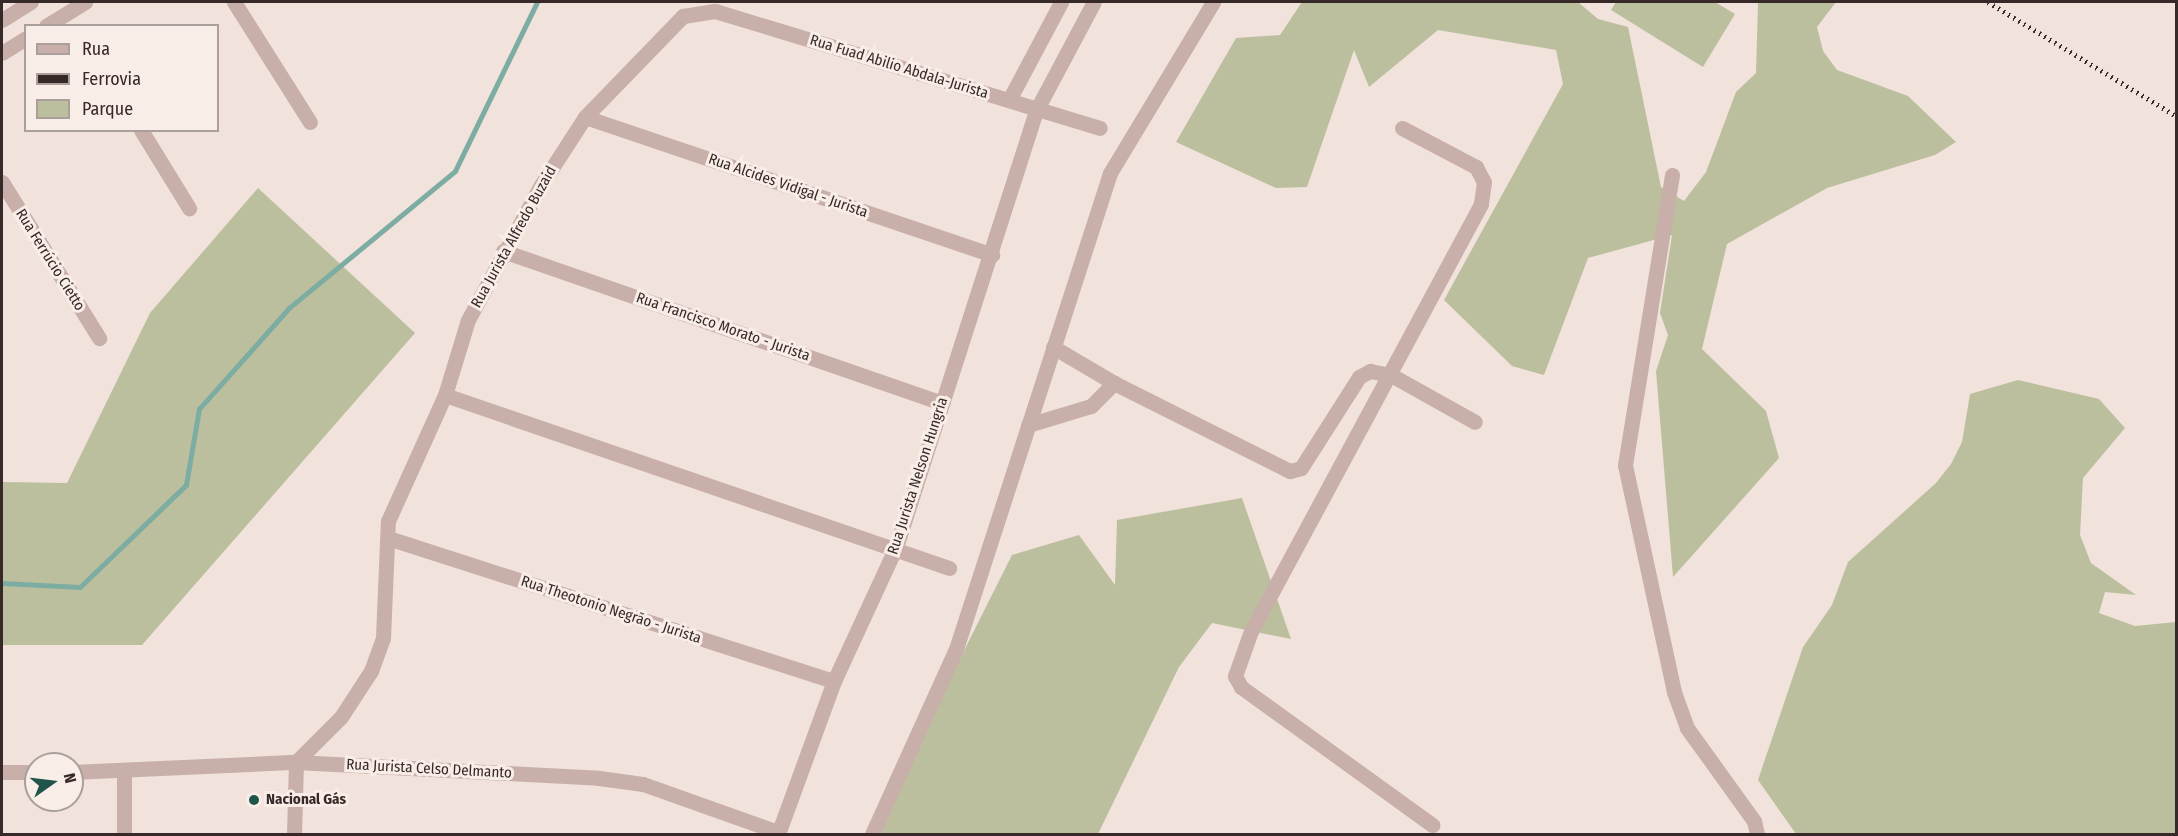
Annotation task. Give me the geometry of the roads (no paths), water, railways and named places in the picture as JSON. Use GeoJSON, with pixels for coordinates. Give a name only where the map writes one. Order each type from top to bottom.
{"type":"FeatureCollection","features":[{"type":"Feature","properties":{"kind":"street"},"geometry":{"type":"LineString","coordinates":[[2,20],[31,2]]}},
{"type":"Feature","properties":{"kind":"street"},"geometry":{"type":"LineString","coordinates":[[53,24],[71,19],[85,2]]}},
{"type":"Feature","properties":{"kind":"street"},"geometry":{"type":"LineString","coordinates":[[234,2],[310,122]]}},
{"type":"Feature","properties":{"kind":"street"},"geometry":{"type":"LineString","coordinates":[[1010,100],[1061,2]]}},
{"type":"Feature","properties":{"kind":"street","name":"Rua Jurista Nelson Hungria"},"geometry":{"type":"LineString","coordinates":[[778,833],[834,681],[896,547],[992,255],[1037,109],[1094,2]]}},
{"type":"Feature","properties":{"kind":"street"},"geometry":{"type":"LineString","coordinates":[[873,834],[956,649],[1110,172],[1213,2]]}},
{"type":"Feature","properties":{"kind":"street","name":"Rua Fuad Abilio Abdala-Jurista"},"geometry":{"type":"LineString","coordinates":[[697,11],[715,12],[1100,128]]}},
{"type":"Feature","properties":{"kind":"street","name":"Rua Jurista Alfredo Buzaid"},"geometry":{"type":"LineString","coordinates":[[296,762],[341,717],[371,670],[383,638],[388,521],[445,395],[468,320],[503,250],[585,117],[683,16],[697,11]]}},
{"type":"Feature","properties":{"kind":"street"},"geometry":{"type":"LineString","coordinates":[[2,53],[24,39]]}},
{"type":"Feature","properties":{"kind":"street","name":"Rua Alcides Vidigal - Jurista"},"geometry":{"type":"LineString","coordinates":[[585,117],[992,255]]}},
{"type":"Feature","properties":{"kind":"street"},"geometry":{"type":"LineString","coordinates":[[1402,128],[1476,167],[1484,182],[1481,204],[1391,375],[1251,631],[1235,676],[1241,687],[1432,825]]}},
{"type":"Feature","properties":{"kind":"street"},"geometry":{"type":"LineString","coordinates":[[142,132],[189,207]]}},
{"type":"Feature","properties":{"kind":"street"},"geometry":{"type":"LineString","coordinates":[[1672,175],[1625,465],[1674,692],[1687,728],[1754,821],[1757,834]]}},
{"type":"Feature","properties":{"kind":"street","name":"Rua Ferrúcio Cietto"},"geometry":{"type":"LineString","coordinates":[[2,182],[99,338]]}},
{"type":"Feature","properties":{"kind":"street","name":"Rua Francisco Morato - Jurista"},"geometry":{"type":"LineString","coordinates":[[503,250],[942,403]]}},
{"type":"Feature","properties":{"kind":"street"},"geometry":{"type":"LineString","coordinates":[[1053,347],[1113,383],[1290,471],[1301,468],[1359,377],[1370,371],[1391,375],[1475,422]]}},
{"type":"Feature","properties":{"kind":"street"},"geometry":{"type":"LineString","coordinates":[[1028,425],[1091,406],[1113,383]]}},
{"type":"Feature","properties":{"kind":"street"},"geometry":{"type":"LineString","coordinates":[[445,395],[896,547],[949,568]]}},
{"type":"Feature","properties":{"kind":"street","name":"Rua Theotonio Negrão - Jurista"},"geometry":{"type":"LineString","coordinates":[[388,538],[834,681]]}},
{"type":"Feature","properties":{"kind":"street"},"geometry":{"type":"LineString","coordinates":[[294,834],[296,762]]}},
{"type":"Feature","properties":{"kind":"street","name":"Rua Jurista Celso Delmanto"},"geometry":{"type":"LineString","coordinates":[[84,772],[296,762],[644,784],[778,833]]}},
{"type":"Feature","properties":{"kind":"street"},"geometry":{"type":"LineString","coordinates":[[124,771],[124,834]]}},
{"type":"Feature","properties":{"kind":"street"},"geometry":{"type":"LineString","coordinates":[[2,772],[24,772]]}},
{"type":"Feature","properties":{"kind":"waterway"},"geometry":{"type":"LineString","coordinates":[[2,583],[80,587],[186,485],[199,409],[289,308],[455,171],[537,2]]}},
{"type":"Feature","properties":{"kind":"railway"},"geometry":{"type":"LineString","coordinates":[[1988,2],[2176,116]]}},
{"type":"Feature","properties":{"kind":"place","name":"Nacional Gás"},"geometry":{"type":"Point","coordinates":[254,800]}}]}
